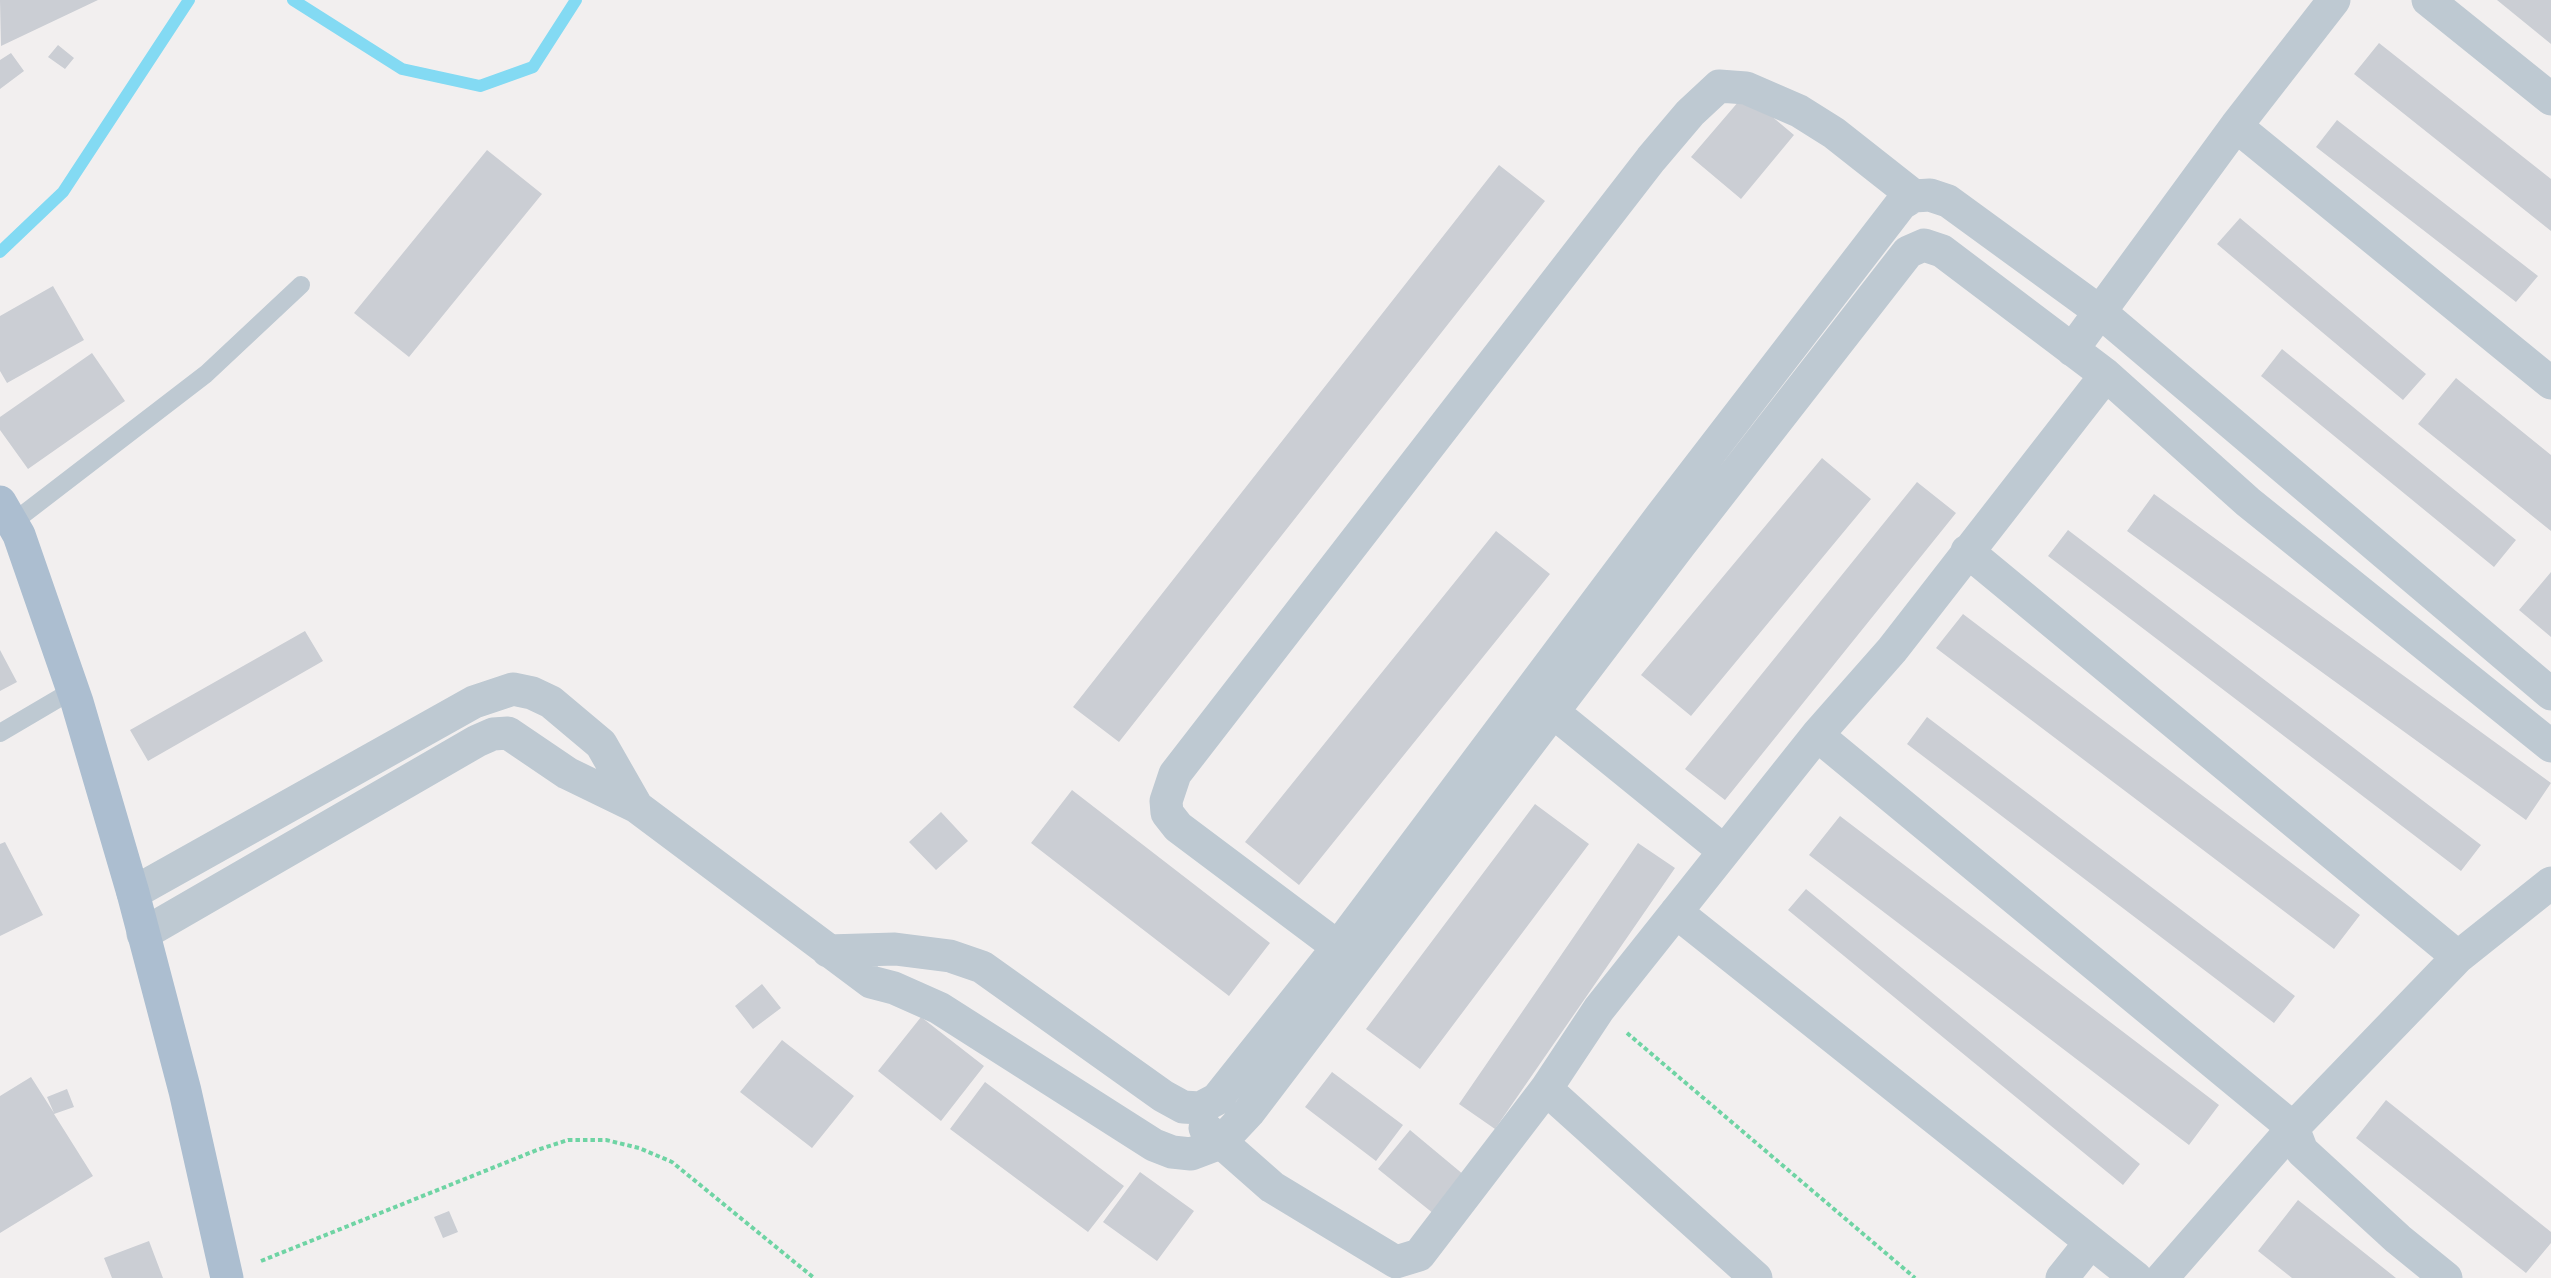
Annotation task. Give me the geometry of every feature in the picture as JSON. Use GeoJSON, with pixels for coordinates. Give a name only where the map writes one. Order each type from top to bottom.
{"type":"FeatureCollection","features":[{"type":"Feature","properties":{"kind":"main road"},"geometry":{"type":"LineString","coordinates":[[6,512],[73,690],[133,893],[185,1091],[227,1276]]}},
{"type":"Feature","properties":{"kind":"street"},"geometry":{"type":"LineString","coordinates":[[2072,350],[2236,126],[2334,0]]}},
{"type":"Feature","properties":{"kind":"street"},"geometry":{"type":"LineString","coordinates":[[2428,0],[2551,99]]}},
{"type":"Feature","properties":{"kind":"street"},"geometry":{"type":"LineString","coordinates":[[1338,947],[1178,827],[1167,813],[1166,801],[1175,774],[1651,159],[1690,113],[1719,86],[1746,88],[1799,111],[1834,133],[1914,196]]}},
{"type":"Feature","properties":{"kind":"street"},"geometry":{"type":"LineString","coordinates":[[2236,126],[2551,383]]}},
{"type":"Feature","properties":{"kind":"street"},"geometry":{"type":"LineString","coordinates":[[1182,1107],[1200,1108],[1217,1099],[1338,947],[1528,693],[1894,213],[1901,204],[1914,196],[1930,195],[1948,201],[2099,311],[2551,694]]}},
{"type":"Feature","properties":{"kind":"street"},"geometry":{"type":"LineString","coordinates":[[143,934],[493,734],[508,733],[567,773],[637,807],[871,982],[894,988],[939,1008],[1154,1145],[1172,1152],[1191,1154],[1220,1143],[1249,1112],[1679,546],[1908,252],[1924,245],[1942,251],[2106,375],[2248,502],[2551,746]]}},
{"type":"Feature","properties":{"kind":"street"},"geometry":{"type":"LineString","coordinates":[[828,951],[880,947],[950,956],[982,967],[1163,1096],[1182,1107],[1272,1187],[1406,1270],[1546,1089],[1599,1009],[1818,735],[1892,650],[2106,375]]}},
{"type":"Feature","properties":{"kind":"street"},"geometry":{"type":"LineString","coordinates":[[1967,551],[2458,957]]}},
{"type":"Feature","properties":{"kind":"street"},"geometry":{"type":"LineString","coordinates":[[133,893],[474,702],[513,689],[532,693],[551,702],[601,744],[637,807]]}},
{"type":"Feature","properties":{"kind":"street"},"geometry":{"type":"LineString","coordinates":[[1528,693],[1555,712],[1724,851]]}},
{"type":"Feature","properties":{"kind":"street"},"geometry":{"type":"LineString","coordinates":[[1818,735],[2293,1128],[2302,1151],[2398,1239],[2445,1278]]}},
{"type":"Feature","properties":{"kind":"street"},"geometry":{"type":"LineString","coordinates":[[567,773],[601,744]]}},
{"type":"Feature","properties":{"kind":"street"},"geometry":{"type":"LineString","coordinates":[[2162,1278],[2293,1128],[2458,957],[2551,883]]}},
{"type":"Feature","properties":{"kind":"street"},"geometry":{"type":"LineString","coordinates":[[1676,912],[2136,1278]]}},
{"type":"Feature","properties":{"kind":"street"},"geometry":{"type":"LineString","coordinates":[[871,982],[880,947]]}},
{"type":"Feature","properties":{"kind":"street"},"geometry":{"type":"LineString","coordinates":[[1546,1089],[1756,1278]]}},
{"type":"Feature","properties":{"kind":"street"},"geometry":{"type":"LineString","coordinates":[[2062,1278],[2090,1243]]}},
{"type":"Feature","properties":{"kind":"lane"},"geometry":{"type":"LineString","coordinates":[[6,512],[206,374],[301,285]]}},
{"type":"Feature","properties":{"kind":"lane"},"geometry":{"type":"LineString","coordinates":[[0,733],[73,690]]}},
{"type":"Feature","properties":{"kind":"path"},"geometry":{"type":"LineString","coordinates":[[1599,1009],[1915,1278]]}},
{"type":"Feature","properties":{"kind":"path"},"geometry":{"type":"LineString","coordinates":[[227,1276],[537,1150],[568,1140],[606,1140],[639,1148],[672,1162],[814,1278]]}},
{"type":"Feature","properties":{"kind":"building"},"geometry":{"type":"Polygon","coordinates":[[[0,0],[98,0],[1,46],[0,0]]]}},
{"type":"Feature","properties":{"kind":"building"},"geometry":{"type":"Polygon","coordinates":[[[2497,0],[2551,0],[2551,44],[2497,0]]]}},
{"type":"Feature","properties":{"kind":"building"},"geometry":{"type":"Polygon","coordinates":[[[2379,43],[2551,179],[2551,231],[2354,74],[2379,43]]]}},
{"type":"Feature","properties":{"kind":"building"},"geometry":{"type":"Polygon","coordinates":[[[58,45],[74,58],[65,69],[48,57],[58,45]]]}},
{"type":"Feature","properties":{"kind":"building"},"geometry":{"type":"Polygon","coordinates":[[[11,53],[24,71],[0,89],[0,60],[11,53]]]}},
{"type":"Feature","properties":{"kind":"building"},"geometry":{"type":"Polygon","coordinates":[[[1745,94],[1794,135],[1741,199],[1691,157],[1745,94]]]}},
{"type":"Feature","properties":{"kind":"building"},"geometry":{"type":"Polygon","coordinates":[[[2337,120],[2538,276],[2516,302],[2316,147],[2337,120]]]}},
{"type":"Feature","properties":{"kind":"building"},"geometry":{"type":"Polygon","coordinates":[[[487,150],[542,194],[409,357],[354,313],[487,150]]]}},
{"type":"Feature","properties":{"kind":"building"},"geometry":{"type":"Polygon","coordinates":[[[1499,165],[1545,201],[1119,742],[1073,707],[1499,165]]]}},
{"type":"Feature","properties":{"kind":"building"},"geometry":{"type":"Polygon","coordinates":[[[2240,218],[2426,374],[2403,400],[2217,244],[2240,218]]]}},
{"type":"Feature","properties":{"kind":"building"},"geometry":{"type":"Polygon","coordinates":[[[53,286],[84,340],[7,383],[0,371],[0,316],[53,286]]]}},
{"type":"Feature","properties":{"kind":"building"},"geometry":{"type":"Polygon","coordinates":[[[2282,349],[2516,540],[2494,567],[2261,376],[2282,349]]]}},
{"type":"Feature","properties":{"kind":"building"},"geometry":{"type":"Polygon","coordinates":[[[92,353],[125,401],[28,469],[0,430],[0,417],[92,353]]]}},
{"type":"Feature","properties":{"kind":"building"},"geometry":{"type":"Polygon","coordinates":[[[2456,378],[2551,455],[2551,531],[2418,424],[2456,378]]]}},
{"type":"Feature","properties":{"kind":"building"},"geometry":{"type":"Polygon","coordinates":[[[1822,458],[1871,499],[1691,716],[1641,675],[1822,458]]]}},
{"type":"Feature","properties":{"kind":"building"},"geometry":{"type":"Polygon","coordinates":[[[1917,482],[1956,513],[1725,800],[1685,769],[1917,482]]]}},
{"type":"Feature","properties":{"kind":"building"},"geometry":{"type":"Polygon","coordinates":[[[2154,494],[2551,783],[2526,820],[2127,531],[2154,494]]]}},
{"type":"Feature","properties":{"kind":"building"},"geometry":{"type":"Polygon","coordinates":[[[2068,530],[2481,845],[2461,871],[2048,556],[2068,530]]]}},
{"type":"Feature","properties":{"kind":"building"},"geometry":{"type":"Polygon","coordinates":[[[1496,531],[1550,574],[1299,885],[1245,842],[1496,531]]]}},
{"type":"Feature","properties":{"kind":"building"},"geometry":{"type":"Polygon","coordinates":[[[2551,572],[2551,637],[2519,610],[2551,572]]]}},
{"type":"Feature","properties":{"kind":"building"},"geometry":{"type":"Polygon","coordinates":[[[1963,614],[2360,915],[2334,949],[1936,648],[1963,614]]]}},
{"type":"Feature","properties":{"kind":"building"},"geometry":{"type":"Polygon","coordinates":[[[305,631],[323,661],[148,761],[130,730],[305,631]]]}},
{"type":"Feature","properties":{"kind":"building"},"geometry":{"type":"Polygon","coordinates":[[[0,650],[17,682],[0,691],[0,650]]]}},
{"type":"Feature","properties":{"kind":"building"},"geometry":{"type":"Polygon","coordinates":[[[1927,717],[2295,996],[2274,1023],[1907,744],[1927,717]]]}},
{"type":"Feature","properties":{"kind":"building"},"geometry":{"type":"Polygon","coordinates":[[[1072,790],[1270,943],[1229,996],[1031,843],[1072,790]]]}},
{"type":"Feature","properties":{"kind":"building"},"geometry":{"type":"Polygon","coordinates":[[[1535,804],[1589,844],[1420,1069],[1366,1029],[1535,804]]]}},
{"type":"Feature","properties":{"kind":"building"},"geometry":{"type":"Polygon","coordinates":[[[941,812],[968,841],[936,870],[909,842],[941,812]]]}},
{"type":"Feature","properties":{"kind":"building"},"geometry":{"type":"Polygon","coordinates":[[[1840,816],[2219,1105],[2189,1145],[1809,855],[1840,816]]]}},
{"type":"Feature","properties":{"kind":"building"},"geometry":{"type":"Polygon","coordinates":[[[5,842],[43,915],[0,936],[0,844],[5,842]]]}},
{"type":"Feature","properties":{"kind":"building"},"geometry":{"type":"Polygon","coordinates":[[[1638,843],[1675,868],[1495,1129],[1459,1104],[1638,843]]]}},
{"type":"Feature","properties":{"kind":"building"},"geometry":{"type":"Polygon","coordinates":[[[1806,889],[2140,1164],[2123,1185],[1788,910],[1806,889]]]}},
{"type":"Feature","properties":{"kind":"building"},"geometry":{"type":"Polygon","coordinates":[[[762,984],[781,1008],[753,1029],[735,1006],[762,984]]]}},
{"type":"Feature","properties":{"kind":"building"},"geometry":{"type":"Polygon","coordinates":[[[921,1017],[984,1066],[941,1121],[878,1071],[921,1017]]]}},
{"type":"Feature","properties":{"kind":"building"},"geometry":{"type":"Polygon","coordinates":[[[782,1040],[854,1096],[812,1148],[740,1092],[782,1040]]]}},
{"type":"Feature","properties":{"kind":"building"},"geometry":{"type":"Polygon","coordinates":[[[1332,1072],[1403,1125],[1376,1161],[1305,1107],[1332,1072]]]}},
{"type":"Feature","properties":{"kind":"building"},"geometry":{"type":"Polygon","coordinates":[[[31,1077],[54,1113],[47,1097],[67,1089],[74,1107],[54,1114],[93,1176],[0,1233],[0,1096],[31,1077]]]}},
{"type":"Feature","properties":{"kind":"building"},"geometry":{"type":"Polygon","coordinates":[[[985,1082],[1124,1186],[1088,1232],[950,1129],[985,1082]]]}},
{"type":"Feature","properties":{"kind":"building"},"geometry":{"type":"Polygon","coordinates":[[[2386,1100],[2551,1232],[2551,1243],[2526,1273],[2356,1138],[2386,1100]]]}},
{"type":"Feature","properties":{"kind":"building"},"geometry":{"type":"Polygon","coordinates":[[[1410,1130],[1470,1180],[1439,1218],[1378,1169],[1410,1130]]]}},
{"type":"Feature","properties":{"kind":"building"},"geometry":{"type":"Polygon","coordinates":[[[1140,1172],[1194,1211],[1157,1261],[1103,1222],[1140,1172]]]}},
{"type":"Feature","properties":{"kind":"building"},"geometry":{"type":"Polygon","coordinates":[[[2298,1200],[2396,1278],[2292,1278],[2258,1251],[2298,1200]]]}},
{"type":"Feature","properties":{"kind":"building"},"geometry":{"type":"Polygon","coordinates":[[[449,1211],[458,1232],[443,1238],[434,1217],[449,1211]]]}},
{"type":"Feature","properties":{"kind":"building"},"geometry":{"type":"Polygon","coordinates":[[[149,1241],[163,1278],[112,1278],[104,1258],[149,1241]]]}},
{"type":"Feature","properties":{"kind":"waterway"},"geometry":{"type":"LineString","coordinates":[[0,252],[63,192],[189,0]]}},
{"type":"Feature","properties":{"kind":"waterway"},"geometry":{"type":"LineString","coordinates":[[293,0],[402,69],[480,86],[533,67],[576,0]]}}]}
